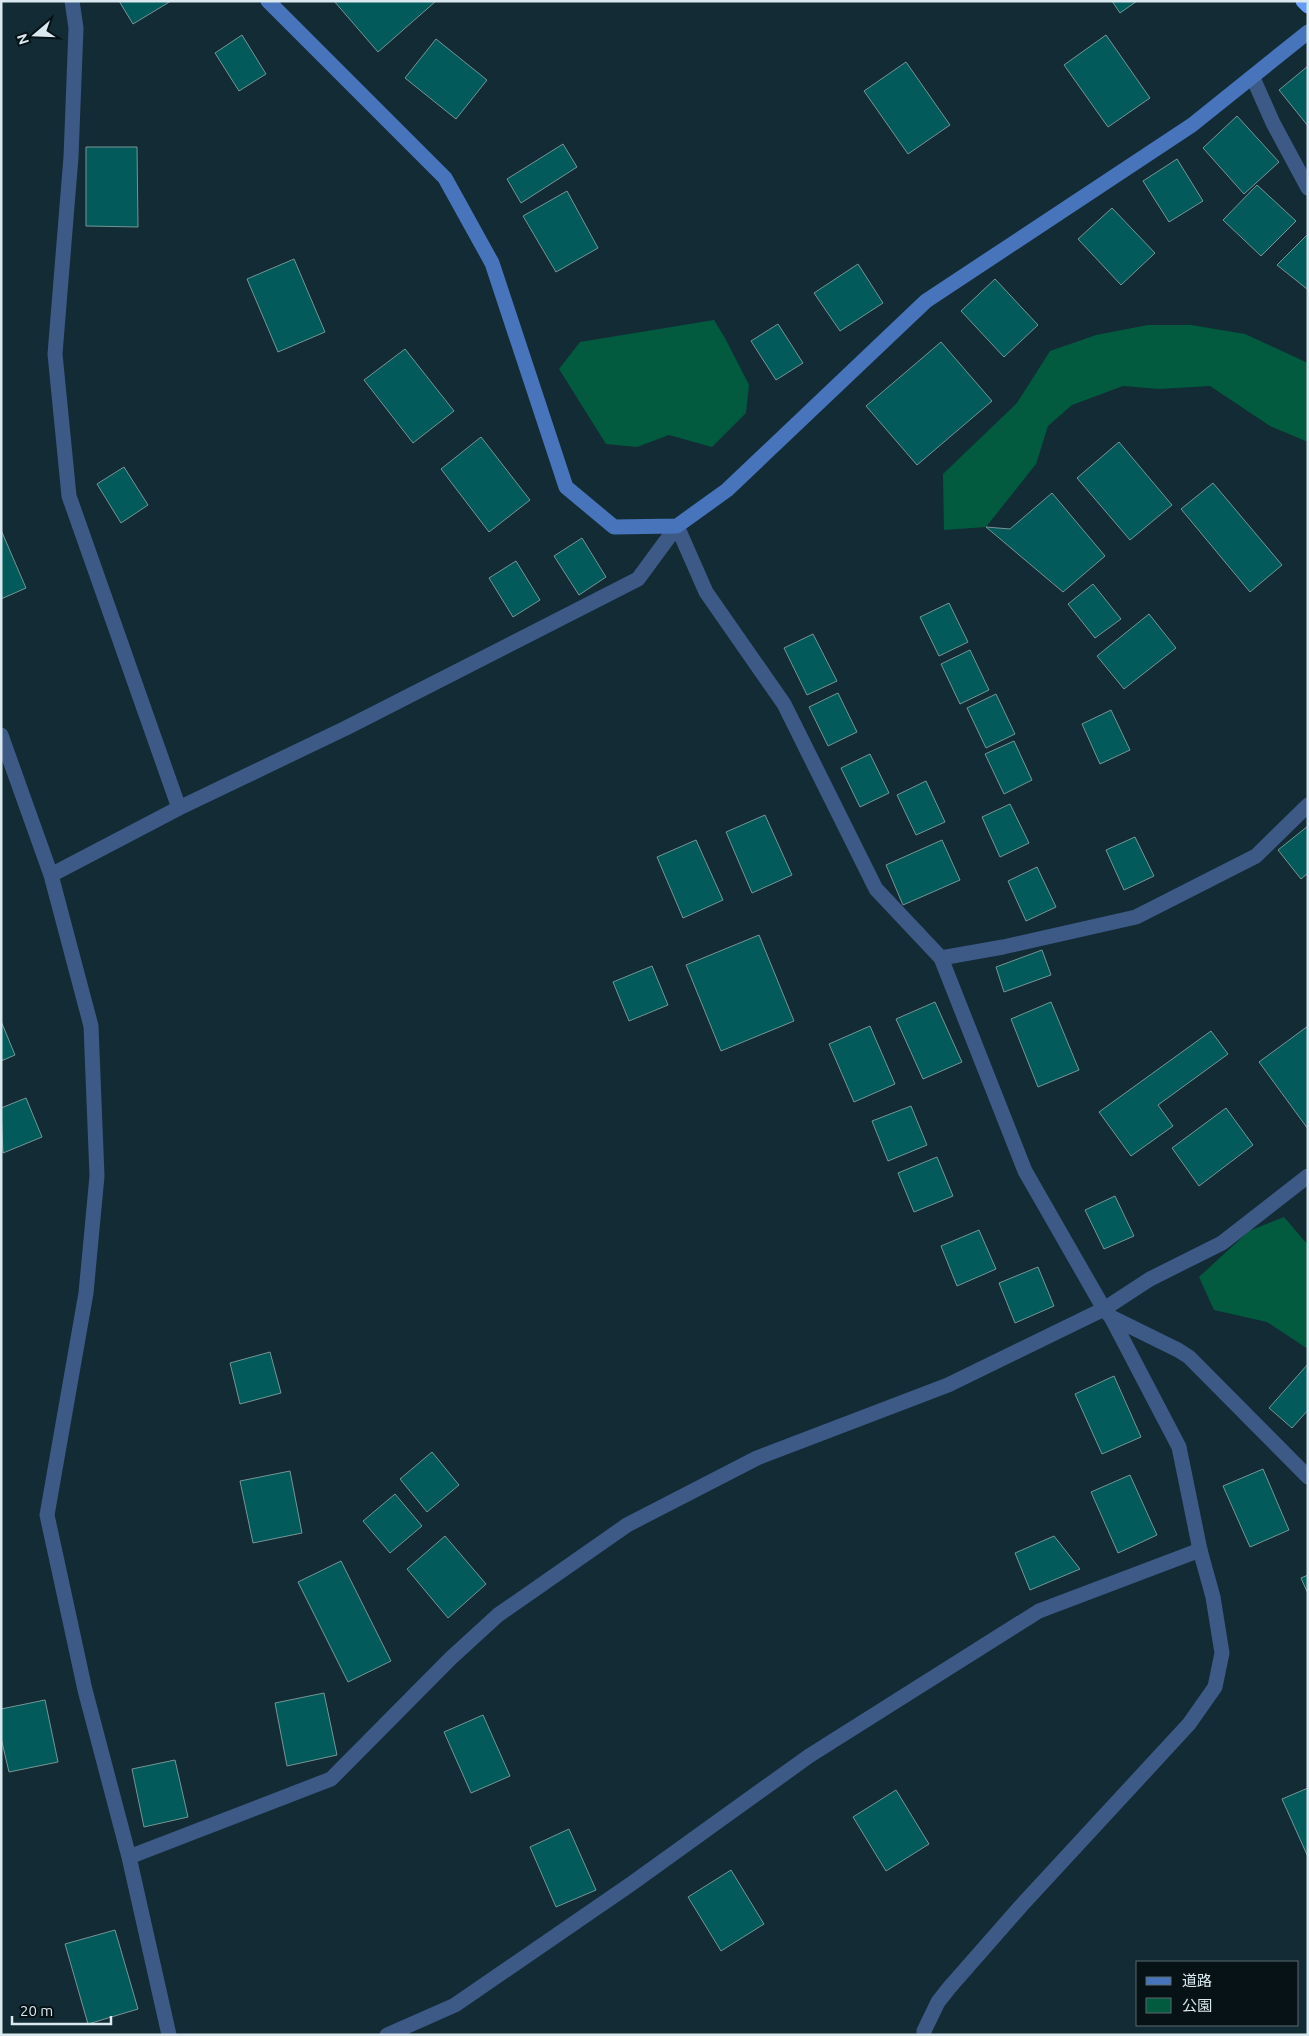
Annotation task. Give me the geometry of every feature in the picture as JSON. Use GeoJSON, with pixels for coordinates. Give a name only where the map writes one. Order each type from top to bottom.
{"type":"FeatureCollection","features":[{"type":"Feature","properties":{"kind":"highway"},"geometry":{"type":"LineString","coordinates":[[1303,1],[1308,6]]}},
{"type":"Feature","properties":{"kind":"street"},"geometry":{"type":"LineString","coordinates":[[72,1],[76,28],[71,157],[55,354],[69,496],[179,808]]}},
{"type":"Feature","properties":{"kind":"street"},"geometry":{"type":"LineString","coordinates":[[268,1],[445,178],[492,263],[566,487],[614,527],[677,526]]}},
{"type":"Feature","properties":{"kind":"street"},"geometry":{"type":"LineString","coordinates":[[52,875],[179,808],[346,728],[638,579],[677,526],[727,490],[926,301],[1192,125],[1308,32]]}},
{"type":"Feature","properties":{"kind":"street"},"geometry":{"type":"LineString","coordinates":[[1252,78],[1273,123],[1308,188]]}},
{"type":"Feature","properties":{"kind":"street"},"geometry":{"type":"LineString","coordinates":[[677,526],[706,592],[784,704],[876,889],[941,958],[1025,1171],[1108,1313],[1179,1447],[1200,1550],[1213,1597],[1222,1653],[1215,1687],[1189,1724],[1021,1906],[949,1988],[938,2002],[924,2031],[924,2035]]}},
{"type":"Feature","properties":{"kind":"street"},"geometry":{"type":"LineString","coordinates":[[1,735],[52,875],[90,1026],[97,1176],[86,1293],[47,1515],[85,1690],[129,1857],[169,2035]]}},
{"type":"Feature","properties":{"kind":"street"},"geometry":{"type":"LineString","coordinates":[[941,958],[1003,947],[1136,917],[1256,856],[1308,805]]}},
{"type":"Feature","properties":{"kind":"street"},"geometry":{"type":"LineString","coordinates":[[129,1857],[331,1780],[451,1658],[498,1615],[627,1525],[757,1458],[948,1386],[1108,1313],[1150,1279],[1222,1243],[1308,1176]]}},
{"type":"Feature","properties":{"kind":"street"},"geometry":{"type":"LineString","coordinates":[[1108,1313],[1189,1357],[1308,1477]]}},
{"type":"Feature","properties":{"kind":"street"},"geometry":{"type":"LineString","coordinates":[[387,2035],[455,2005],[631,1884],[809,1756],[1039,1611],[1200,1550]]}},
{"type":"Feature","properties":{"kind":"green space"},"geometry":{"type":"Polygon","coordinates":[[[714,320],[749,385],[746,413],[712,447],[669,435],[637,447],[606,444],[559,369],[580,342],[714,320]]]}},
{"type":"Feature","properties":{"kind":"green space"},"geometry":{"type":"Polygon","coordinates":[[[1148,325],[1191,325],[1245,334],[1308,363],[1308,442],[1270,426],[1210,386],[1159,389],[1123,386],[1072,405],[1048,426],[1036,464],[986,527],[944,530],[943,474],[1017,403],[1050,351],[1096,335],[1148,325]]]}},
{"type":"Feature","properties":{"kind":"green space"},"geometry":{"type":"Polygon","coordinates":[[[1284,1217],[1308,1245],[1308,1349],[1267,1322],[1214,1310],[1199,1277],[1249,1231],[1284,1217]]]}},
{"type":"Feature","properties":{"kind":"building"},"geometry":{"type":"Polygon","coordinates":[[[119,1],[171,1],[133,24],[119,1]]]}},
{"type":"Feature","properties":{"kind":"building"},"geometry":{"type":"Polygon","coordinates":[[[334,1],[436,1],[378,52],[334,1]]]}},
{"type":"Feature","properties":{"kind":"building"},"geometry":{"type":"Polygon","coordinates":[[[1112,1],[1137,1],[1120,13],[1112,1]]]}},
{"type":"Feature","properties":{"kind":"building"},"geometry":{"type":"Polygon","coordinates":[[[242,35],[266,74],[239,91],[215,53],[242,35]]]}},
{"type":"Feature","properties":{"kind":"building"},"geometry":{"type":"Polygon","coordinates":[[[1106,35],[1150,98],[1108,127],[1064,65],[1106,35]]]}},
{"type":"Feature","properties":{"kind":"building"},"geometry":{"type":"Polygon","coordinates":[[[436,39],[487,80],[456,119],[405,78],[436,39]]]}},
{"type":"Feature","properties":{"kind":"building"},"geometry":{"type":"Polygon","coordinates":[[[906,62],[950,125],[908,154],[864,91],[906,62]]]}},
{"type":"Feature","properties":{"kind":"building"},"geometry":{"type":"Polygon","coordinates":[[[1308,66],[1308,126],[1279,90],[1308,66]]]}},
{"type":"Feature","properties":{"kind":"building"},"geometry":{"type":"Polygon","coordinates":[[[1237,116],[1279,162],[1244,194],[1203,148],[1237,116]]]}},
{"type":"Feature","properties":{"kind":"building"},"geometry":{"type":"Polygon","coordinates":[[[563,144],[577,167],[521,203],[507,179],[563,144]]]}},
{"type":"Feature","properties":{"kind":"building"},"geometry":{"type":"Polygon","coordinates":[[[86,147],[137,147],[138,227],[86,226],[86,147]]]}},
{"type":"Feature","properties":{"kind":"building"},"geometry":{"type":"Polygon","coordinates":[[[1177,159],[1203,201],[1169,222],[1143,181],[1177,159]]]}},
{"type":"Feature","properties":{"kind":"building"},"geometry":{"type":"Polygon","coordinates":[[[1257,185],[1296,221],[1261,256],[1223,220],[1257,185]]]}},
{"type":"Feature","properties":{"kind":"building"},"geometry":{"type":"Polygon","coordinates":[[[567,191],[598,248],[556,272],[523,216],[567,191]]]}},
{"type":"Feature","properties":{"kind":"building"},"geometry":{"type":"Polygon","coordinates":[[[1112,208],[1155,253],[1121,285],[1078,239],[1112,208]]]}},
{"type":"Feature","properties":{"kind":"building"},"geometry":{"type":"Polygon","coordinates":[[[1308,234],[1308,288],[1307,289],[1277,265],[1308,234]]]}},
{"type":"Feature","properties":{"kind":"building"},"geometry":{"type":"Polygon","coordinates":[[[294,259],[325,332],[278,352],[247,279],[294,259]]]}},
{"type":"Feature","properties":{"kind":"building"},"geometry":{"type":"Polygon","coordinates":[[[858,264],[883,303],[840,331],[814,293],[858,264]]]}},
{"type":"Feature","properties":{"kind":"building"},"geometry":{"type":"Polygon","coordinates":[[[995,279],[1038,325],[1004,357],[961,311],[995,279]]]}},
{"type":"Feature","properties":{"kind":"building"},"geometry":{"type":"Polygon","coordinates":[[[778,324],[803,363],[776,380],[751,341],[778,324]]]}},
{"type":"Feature","properties":{"kind":"building"},"geometry":{"type":"Polygon","coordinates":[[[941,342],[992,401],[917,465],[866,406],[941,342]]]}},
{"type":"Feature","properties":{"kind":"building"},"geometry":{"type":"Polygon","coordinates":[[[405,349],[454,411],[413,443],[364,380],[405,349]]]}},
{"type":"Feature","properties":{"kind":"building"},"geometry":{"type":"Polygon","coordinates":[[[481,437],[530,500],[489,532],[441,469],[481,437]]]}},
{"type":"Feature","properties":{"kind":"building"},"geometry":{"type":"Polygon","coordinates":[[[1119,442],[1172,505],[1130,540],[1077,478],[1119,442]]]}},
{"type":"Feature","properties":{"kind":"building"},"geometry":{"type":"Polygon","coordinates":[[[124,467],[148,505],[121,523],[97,484],[124,467]]]}},
{"type":"Feature","properties":{"kind":"building"},"geometry":{"type":"Polygon","coordinates":[[[1213,483],[1282,565],[1250,592],[1181,509],[1213,483]]]}},
{"type":"Feature","properties":{"kind":"building"},"geometry":{"type":"Polygon","coordinates":[[[1052,493],[1105,556],[1063,592],[986,527],[1010,529],[1052,493]]]}},
{"type":"Feature","properties":{"kind":"building"},"geometry":{"type":"Polygon","coordinates":[[[1,530],[26,588],[1,599],[1,530]]]}},
{"type":"Feature","properties":{"kind":"building"},"geometry":{"type":"Polygon","coordinates":[[[582,538],[606,577],[579,595],[554,556],[582,538]]]}},
{"type":"Feature","properties":{"kind":"building"},"geometry":{"type":"Polygon","coordinates":[[[516,561],[540,600],[513,617],[489,578],[516,561]]]}},
{"type":"Feature","properties":{"kind":"building"},"geometry":{"type":"Polygon","coordinates":[[[1093,584],[1121,619],[1095,638],[1068,604],[1093,584]]]}},
{"type":"Feature","properties":{"kind":"building"},"geometry":{"type":"Polygon","coordinates":[[[949,603],[968,642],[939,656],[920,617],[949,603]]]}},
{"type":"Feature","properties":{"kind":"building"},"geometry":{"type":"Polygon","coordinates":[[[1149,614],[1176,648],[1124,689],[1097,656],[1149,614]]]}},
{"type":"Feature","properties":{"kind":"building"},"geometry":{"type":"Polygon","coordinates":[[[813,634],[837,681],[807,695],[784,648],[813,634]]]}},
{"type":"Feature","properties":{"kind":"building"},"geometry":{"type":"Polygon","coordinates":[[[970,650],[989,690],[960,704],[941,664],[970,650]]]}},
{"type":"Feature","properties":{"kind":"building"},"geometry":{"type":"Polygon","coordinates":[[[838,693],[857,732],[828,746],[809,707],[838,693]]]}},
{"type":"Feature","properties":{"kind":"building"},"geometry":{"type":"Polygon","coordinates":[[[996,694],[1015,734],[986,748],[967,708],[996,694]]]}},
{"type":"Feature","properties":{"kind":"building"},"geometry":{"type":"Polygon","coordinates":[[[1111,710],[1130,750],[1100,764],[1082,724],[1111,710]]]}},
{"type":"Feature","properties":{"kind":"building"},"geometry":{"type":"Polygon","coordinates":[[[1014,741],[1032,780],[1004,794],[985,754],[1014,741]]]}},
{"type":"Feature","properties":{"kind":"building"},"geometry":{"type":"Polygon","coordinates":[[[870,754],[889,793],[860,807],[841,768],[870,754]]]}},
{"type":"Feature","properties":{"kind":"building"},"geometry":{"type":"Polygon","coordinates":[[[926,781],[945,822],[916,835],[897,795],[926,781]]]}},
{"type":"Feature","properties":{"kind":"building"},"geometry":{"type":"Polygon","coordinates":[[[1010,804],[1029,843],[1000,857],[982,817],[1010,804]]]}},
{"type":"Feature","properties":{"kind":"building"},"geometry":{"type":"Polygon","coordinates":[[[765,815],[792,875],[752,893],[726,832],[765,815]]]}},
{"type":"Feature","properties":{"kind":"building"},"geometry":{"type":"Polygon","coordinates":[[[1308,826],[1308,873],[1301,879],[1278,850],[1308,826]]]}},
{"type":"Feature","properties":{"kind":"building"},"geometry":{"type":"Polygon","coordinates":[[[1135,837],[1154,876],[1124,890],[1106,850],[1135,837]]]}},
{"type":"Feature","properties":{"kind":"building"},"geometry":{"type":"Polygon","coordinates":[[[696,840],[723,900],[683,918],[657,857],[696,840]]]}},
{"type":"Feature","properties":{"kind":"building"},"geometry":{"type":"Polygon","coordinates":[[[942,840],[960,880],[903,905],[886,865],[942,840]]]}},
{"type":"Feature","properties":{"kind":"building"},"geometry":{"type":"Polygon","coordinates":[[[1037,867],[1056,907],[1026,921],[1008,881],[1037,867]]]}},
{"type":"Feature","properties":{"kind":"building"},"geometry":{"type":"Polygon","coordinates":[[[759,935],[794,1021],[721,1051],[686,965],[759,935]]]}},
{"type":"Feature","properties":{"kind":"building"},"geometry":{"type":"Polygon","coordinates":[[[1042,950],[1051,975],[1004,992],[996,967],[1042,950]]]}},
{"type":"Feature","properties":{"kind":"building"},"geometry":{"type":"Polygon","coordinates":[[[652,966],[668,1005],[629,1021],[613,982],[652,966]]]}},
{"type":"Feature","properties":{"kind":"building"},"geometry":{"type":"Polygon","coordinates":[[[935,1002],[962,1062],[923,1079],[896,1019],[935,1002]]]}},
{"type":"Feature","properties":{"kind":"building"},"geometry":{"type":"Polygon","coordinates":[[[1051,1002],[1079,1070],[1038,1087],[1011,1019],[1051,1002]]]}},
{"type":"Feature","properties":{"kind":"building"},"geometry":{"type":"Polygon","coordinates":[[[1,1021],[15,1055],[1,1061],[1,1021]]]}},
{"type":"Feature","properties":{"kind":"building"},"geometry":{"type":"Polygon","coordinates":[[[870,1026],[895,1084],[854,1102],[829,1044],[870,1026]]]}},
{"type":"Feature","properties":{"kind":"building"},"geometry":{"type":"Polygon","coordinates":[[[1308,1026],[1308,1129],[1259,1062],[1308,1026]]]}},
{"type":"Feature","properties":{"kind":"building"},"geometry":{"type":"Polygon","coordinates":[[[1211,1031],[1228,1054],[1158,1105],[1173,1126],[1131,1156],[1099,1112],[1211,1031]]]}},
{"type":"Feature","properties":{"kind":"building"},"geometry":{"type":"Polygon","coordinates":[[[26,1098],[42,1137],[3,1153],[1,1108],[26,1098]]]}},
{"type":"Feature","properties":{"kind":"building"},"geometry":{"type":"Polygon","coordinates":[[[911,1106],[927,1145],[888,1161],[872,1121],[911,1106]]]}},
{"type":"Feature","properties":{"kind":"building"},"geometry":{"type":"Polygon","coordinates":[[[1226,1108],[1253,1145],[1199,1186],[1172,1148],[1226,1108]]]}},
{"type":"Feature","properties":{"kind":"building"},"geometry":{"type":"Polygon","coordinates":[[[937,1157],[953,1196],[914,1212],[898,1173],[937,1157]]]}},
{"type":"Feature","properties":{"kind":"building"},"geometry":{"type":"Polygon","coordinates":[[[1115,1196],[1134,1236],[1104,1249],[1085,1210],[1115,1196]]]}},
{"type":"Feature","properties":{"kind":"building"},"geometry":{"type":"Polygon","coordinates":[[[979,1230],[996,1269],[957,1286],[941,1246],[979,1230]]]}},
{"type":"Feature","properties":{"kind":"building"},"geometry":{"type":"Polygon","coordinates":[[[1038,1267],[1054,1306],[1015,1323],[999,1283],[1038,1267]]]}},
{"type":"Feature","properties":{"kind":"building"},"geometry":{"type":"Polygon","coordinates":[[[270,1352],[281,1393],[240,1404],[230,1363],[270,1352]]]}},
{"type":"Feature","properties":{"kind":"building"},"geometry":{"type":"Polygon","coordinates":[[[1308,1364],[1308,1410],[1292,1428],[1269,1408],[1308,1364]]]}},
{"type":"Feature","properties":{"kind":"building"},"geometry":{"type":"Polygon","coordinates":[[[1114,1376],[1141,1437],[1102,1454],[1075,1394],[1114,1376]]]}},
{"type":"Feature","properties":{"kind":"building"},"geometry":{"type":"Polygon","coordinates":[[[432,1452],[459,1485],[427,1512],[400,1479],[432,1452]]]}},
{"type":"Feature","properties":{"kind":"building"},"geometry":{"type":"Polygon","coordinates":[[[1263,1469],[1289,1530],[1250,1547],[1223,1486],[1263,1469]]]}},
{"type":"Feature","properties":{"kind":"building"},"geometry":{"type":"Polygon","coordinates":[[[290,1471],[302,1533],[253,1543],[240,1481],[290,1471]]]}},
{"type":"Feature","properties":{"kind":"building"},"geometry":{"type":"Polygon","coordinates":[[[1130,1475],[1157,1535],[1118,1553],[1091,1492],[1130,1475]]]}},
{"type":"Feature","properties":{"kind":"building"},"geometry":{"type":"Polygon","coordinates":[[[395,1494],[422,1526],[390,1553],[363,1521],[395,1494]]]}},
{"type":"Feature","properties":{"kind":"building"},"geometry":{"type":"Polygon","coordinates":[[[445,1536],[486,1584],[448,1618],[407,1569],[445,1536]]]}},
{"type":"Feature","properties":{"kind":"building"},"geometry":{"type":"Polygon","coordinates":[[[1054,1536],[1080,1569],[1030,1590],[1015,1553],[1054,1536]]]}},
{"type":"Feature","properties":{"kind":"building"},"geometry":{"type":"Polygon","coordinates":[[[341,1561],[391,1661],[348,1682],[298,1582],[341,1561]]]}},
{"type":"Feature","properties":{"kind":"building"},"geometry":{"type":"Polygon","coordinates":[[[1308,1575],[1308,1594],[1301,1578],[1308,1575]]]}},
{"type":"Feature","properties":{"kind":"building"},"geometry":{"type":"Polygon","coordinates":[[[324,1693],[337,1755],[287,1766],[275,1703],[324,1693]]]}},
{"type":"Feature","properties":{"kind":"building"},"geometry":{"type":"Polygon","coordinates":[[[45,1700],[58,1762],[9,1772],[1,1738],[1,1709],[45,1700]]]}},
{"type":"Feature","properties":{"kind":"building"},"geometry":{"type":"Polygon","coordinates":[[[483,1715],[510,1776],[471,1793],[444,1732],[483,1715]]]}},
{"type":"Feature","properties":{"kind":"building"},"geometry":{"type":"Polygon","coordinates":[[[175,1760],[188,1817],[144,1827],[132,1769],[175,1760]]]}},
{"type":"Feature","properties":{"kind":"building"},"geometry":{"type":"Polygon","coordinates":[[[1308,1788],[1308,1857],[1282,1799],[1308,1788]]]}},
{"type":"Feature","properties":{"kind":"building"},"geometry":{"type":"Polygon","coordinates":[[[896,1790],[929,1844],[886,1871],[853,1817],[896,1790]]]}},
{"type":"Feature","properties":{"kind":"building"},"geometry":{"type":"Polygon","coordinates":[[[569,1829],[596,1890],[556,1907],[530,1847],[569,1829]]]}},
{"type":"Feature","properties":{"kind":"building"},"geometry":{"type":"Polygon","coordinates":[[[731,1870],[764,1924],[721,1951],[688,1897],[731,1870]]]}},
{"type":"Feature","properties":{"kind":"building"},"geometry":{"type":"Polygon","coordinates":[[[115,1930],[138,2009],[88,2024],[65,1944],[115,1930]]]}}]}
